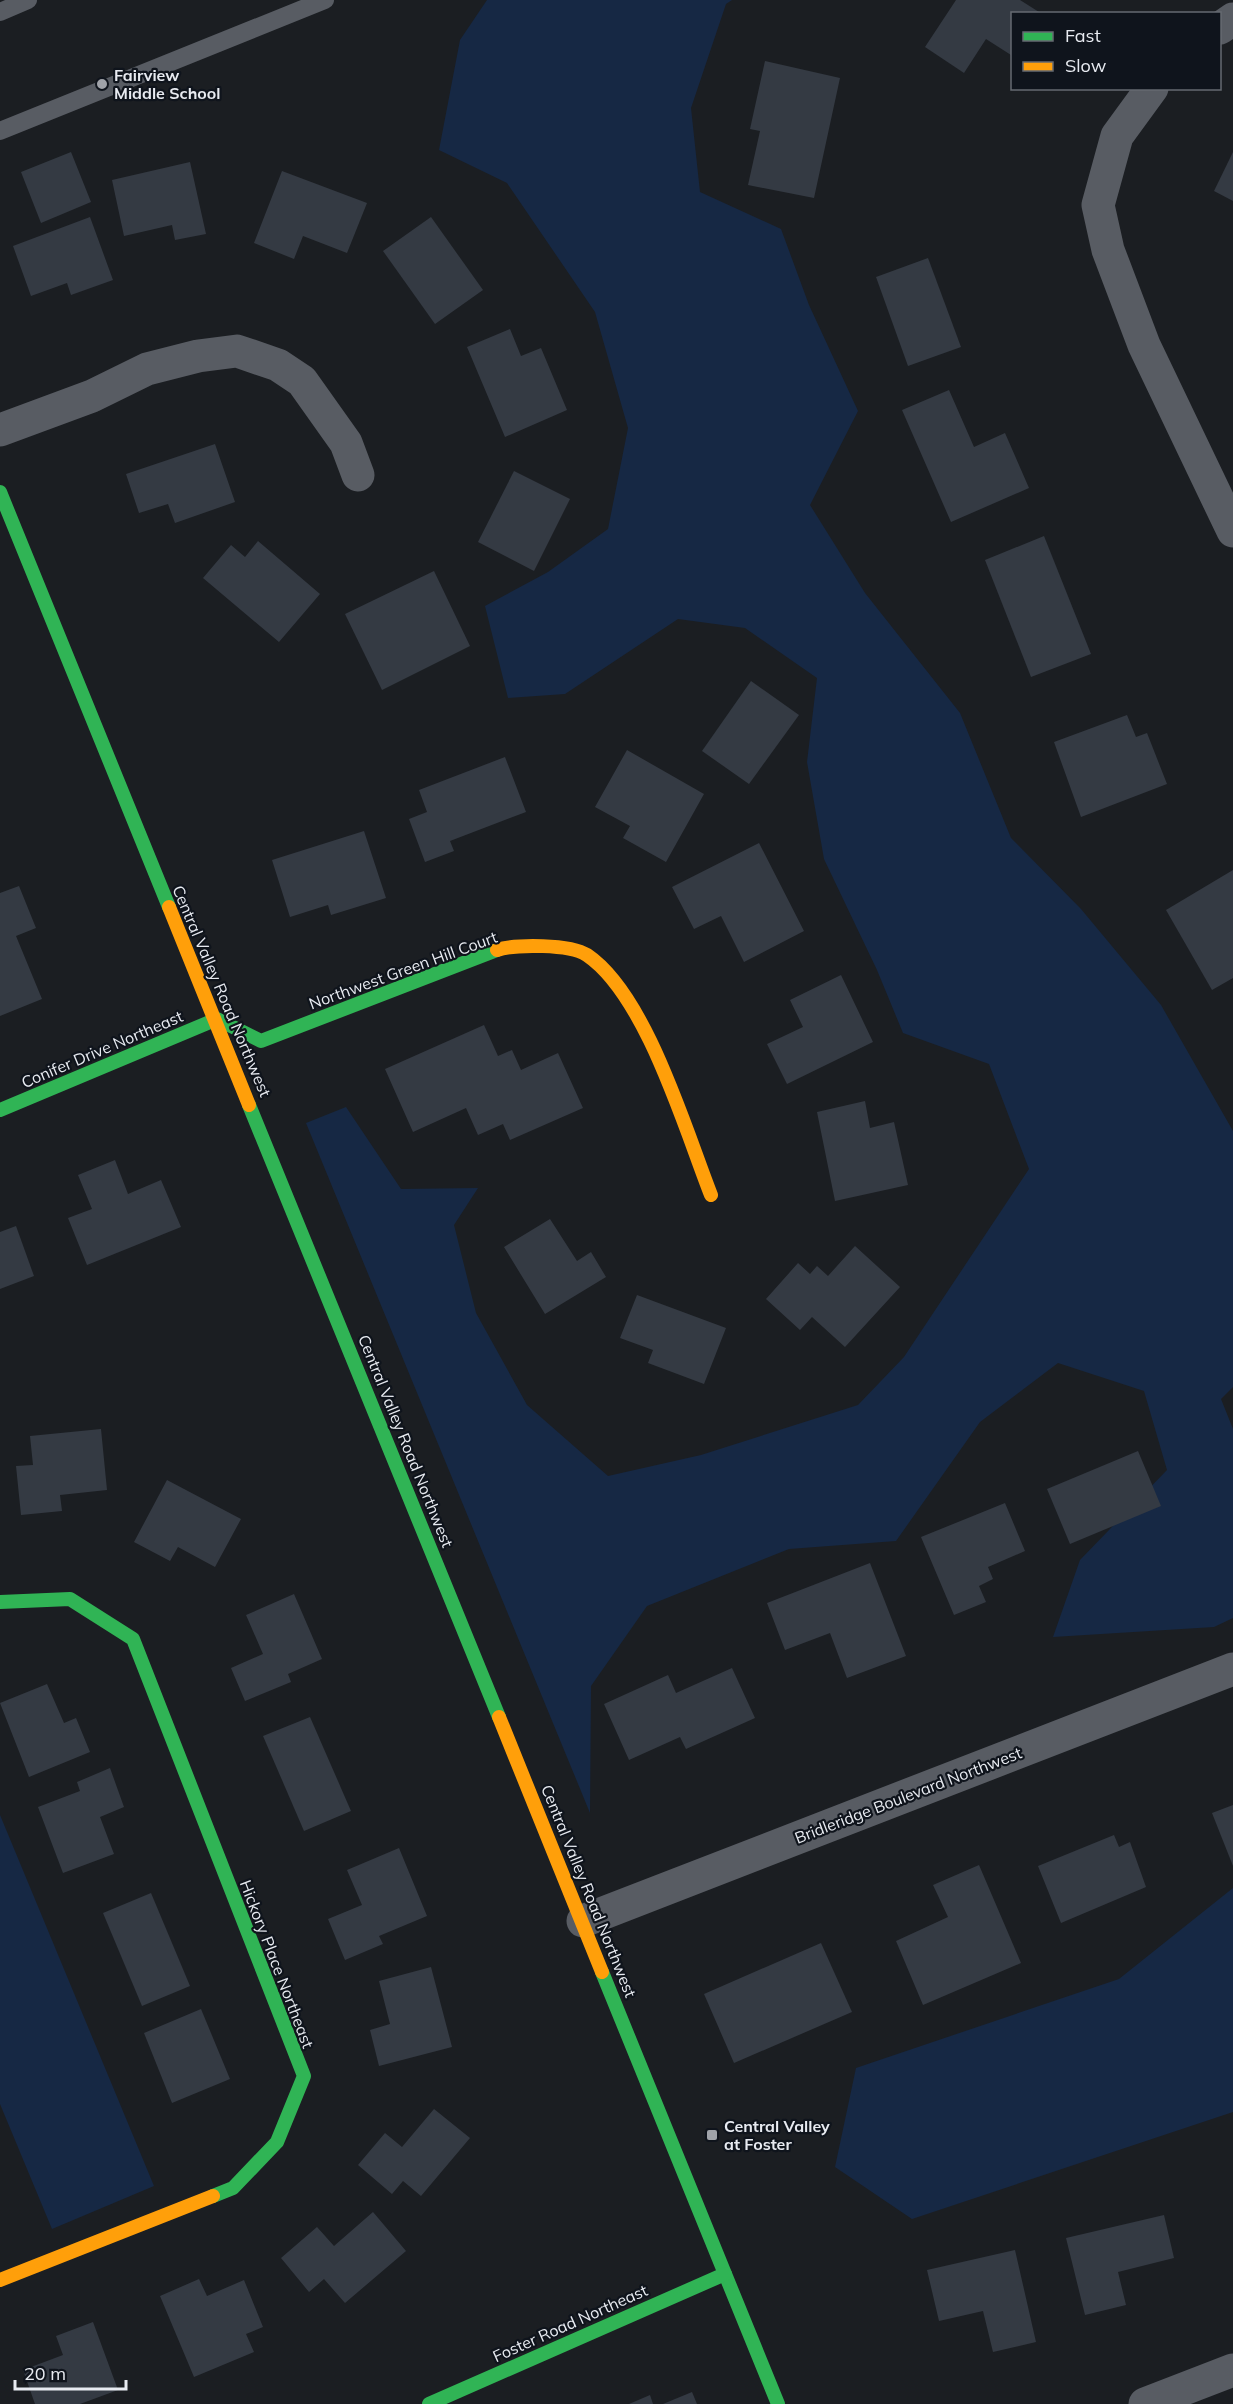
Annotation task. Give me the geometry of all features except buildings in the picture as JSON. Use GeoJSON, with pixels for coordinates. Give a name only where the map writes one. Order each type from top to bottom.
{"type":"FeatureCollection","features":[{"type":"Feature","properties":{"kind":"street"},"geometry":{"type":"LineString","coordinates":[[1151,90],[1117,136],[1098,205],[1108,250],[1144,345],[1233,531]]}},
{"type":"Feature","properties":{"kind":"street"},"geometry":{"type":"LineString","coordinates":[[0,430],[92,396],[147,369],[198,356],[237,351],[278,365],[302,381],[346,443],[358,475]]}},
{"type":"Feature","properties":{"kind":"street","name":"Central Valley Road Northwest"},"geometry":{"type":"LineString","coordinates":[[0,492],[217,1019],[778,2404]]}},
{"type":"Feature","properties":{"kind":"street","name":"Northwest Green Hill Court"},"geometry":{"type":"LineString","coordinates":[[217,1019],[261,1041],[501,949],[549,946],[585,954],[613,979],[652,1043],[711,1195]]}},
{"type":"Feature","properties":{"kind":"street","name":"Conifer Drive Northeast"},"geometry":{"type":"LineString","coordinates":[[0,1110],[217,1019]]}},
{"type":"Feature","properties":{"kind":"street","name":"Hickory Place Northeast"},"geometry":{"type":"LineString","coordinates":[[0,1602],[70,1599],[133,1639],[304,2076],[277,2142],[233,2188],[0,2280]]}},
{"type":"Feature","properties":{"kind":"street","name":"Bridleridge Boulevard Northwest"},"geometry":{"type":"LineString","coordinates":[[583,1921],[1233,1669]]}},
{"type":"Feature","properties":{"kind":"street","name":"Foster Road Northeast"},"geometry":{"type":"LineString","coordinates":[[429,2404],[725,2274]]}},
{"type":"Feature","properties":{"kind":"street"},"geometry":{"type":"LineString","coordinates":[[1145,2404],[1233,2370]]}},
{"type":"Feature","properties":{"kind":"lane"},"geometry":{"type":"LineString","coordinates":[[0,12],[28,0]]}},
{"type":"Feature","properties":{"kind":"lane"},"geometry":{"type":"LineString","coordinates":[[0,131],[326,0]]}},
{"type":"Feature","properties":{"kind":"shaded area"},"geometry":{"type":"Polygon","coordinates":[[[487,0],[732,0],[726,4],[691,108],[700,192],[781,229],[809,305],[858,411],[810,505],[865,593],[960,713],[1011,838],[1081,909],[1161,1005],[1233,1131],[1233,1387],[1221,1399],[1233,1429],[1233,1618],[1214,1627],[1053,1637],[1080,1560],[1167,1470],[1144,1391],[1058,1363],[980,1422],[896,1541],[789,1549],[647,1606],[591,1686],[590,1813],[306,1123],[346,1107],[401,1189],[478,1188],[454,1225],[476,1313],[527,1405],[608,1476],[701,1455],[858,1405],[904,1357],[1029,1169],[989,1064],[903,1033],[877,970],[824,859],[807,762],[817,678],[745,628],[678,619],[565,694],[508,698],[485,606],[548,572],[608,529],[628,428],[595,312],[507,183],[439,150],[460,40],[487,0]]]}},
{"type":"Feature","properties":{"kind":"shaded area"},"geometry":{"type":"Polygon","coordinates":[[[0,1815],[154,2186],[52,2229],[0,2104],[0,1815]]]}},
{"type":"Feature","properties":{"kind":"shaded area"},"geometry":{"type":"Polygon","coordinates":[[[1233,1888],[1233,2112],[912,2219],[835,2167],[856,2068],[1119,1979],[1233,1888]]]}},
{"type":"Feature","properties":{"kind":"traffic: fast"},"geometry":{"type":"LineString","coordinates":[[0,492],[169,907]]}},
{"type":"Feature","properties":{"kind":"traffic: fast"},"geometry":{"type":"LineString","coordinates":[[0,1110],[217,1019],[261,1041],[497,950]]}},
{"type":"Feature","properties":{"kind":"traffic: fast"},"geometry":{"type":"LineString","coordinates":[[249,1105],[499,1717]]}},
{"type":"Feature","properties":{"kind":"traffic: fast"},"geometry":{"type":"LineString","coordinates":[[0,1602],[70,1599],[133,1639],[304,2076],[277,2142],[233,2188],[213,2196]]}},
{"type":"Feature","properties":{"kind":"traffic: fast"},"geometry":{"type":"LineString","coordinates":[[602,1972],[778,2404]]}},
{"type":"Feature","properties":{"kind":"traffic: fast"},"geometry":{"type":"LineString","coordinates":[[429,2404],[725,2274]]}},
{"type":"Feature","properties":{"kind":"traffic: slow"},"geometry":{"type":"LineString","coordinates":[[169,907],[249,1105]]}},
{"type":"Feature","properties":{"kind":"traffic: slow"},"geometry":{"type":"LineString","coordinates":[[497,950],[529,946],[579,951],[587,955],[608,974],[628,1000],[661,1065],[711,1195]]}},
{"type":"Feature","properties":{"kind":"traffic: slow"},"geometry":{"type":"LineString","coordinates":[[499,1717],[602,1972]]}},
{"type":"Feature","properties":{"kind":"traffic: slow"},"geometry":{"type":"LineString","coordinates":[[0,2280],[213,2196]]}},
{"type":"Feature","properties":{"kind":"place","name":"Fairview Middle School"},"geometry":{"type":"Point","coordinates":[102,84]}},
{"type":"Feature","properties":{"kind":"place","name":"Central Valley at Foster"},"geometry":{"type":"Point","coordinates":[712,2135]}}]}
